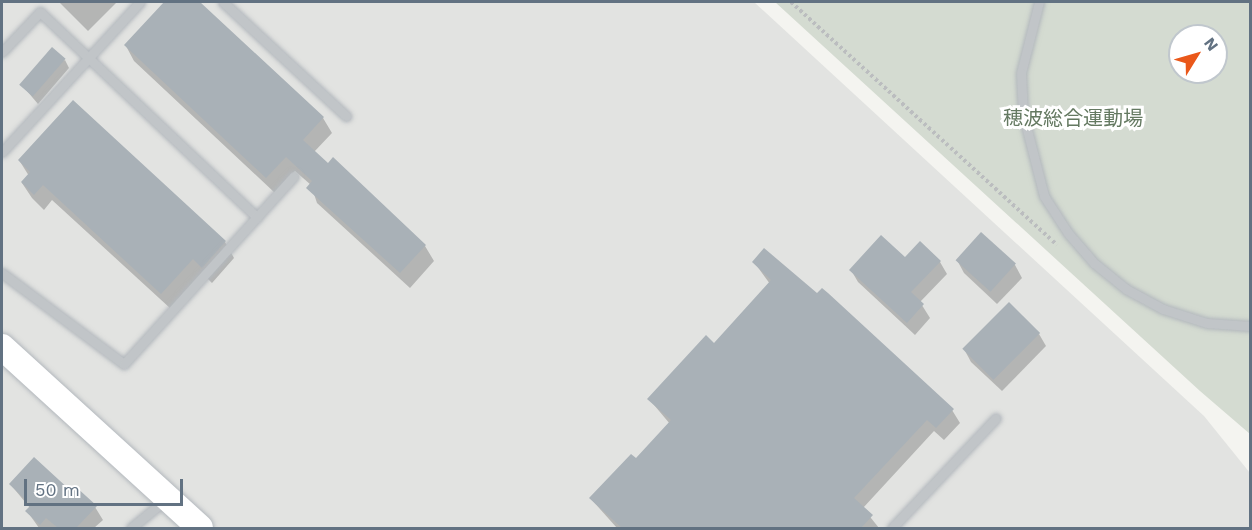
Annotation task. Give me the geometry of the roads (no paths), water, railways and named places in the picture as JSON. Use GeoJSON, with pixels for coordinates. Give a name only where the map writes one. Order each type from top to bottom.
{"type":"FeatureCollection","features":[{"type":"Feature","properties":{"kind":"street"},"geometry":{"type":"LineString","coordinates":[[2,347],[160,506],[200,528]]}},
{"type":"Feature","properties":{"kind":"lane"},"geometry":{"type":"LineString","coordinates":[[2,152],[140,2]]}},
{"type":"Feature","properties":{"kind":"lane"},"geometry":{"type":"LineString","coordinates":[[223,2],[346,116]]}},
{"type":"Feature","properties":{"kind":"lane"},"geometry":{"type":"LineString","coordinates":[[1039,2],[1021,73],[1023,114],[1044,196],[1068,233],[1094,263],[1126,289],[1163,309],[1207,323],[1251,326]]}},
{"type":"Feature","properties":{"kind":"lane"},"geometry":{"type":"LineString","coordinates":[[2,52],[40,12],[257,217]]}},
{"type":"Feature","properties":{"kind":"lane"},"geometry":{"type":"LineString","coordinates":[[2,273],[124,364],[294,176]]}},
{"type":"Feature","properties":{"kind":"lane"},"geometry":{"type":"LineString","coordinates":[[892,528],[996,418]]}},
{"type":"Feature","properties":{"kind":"lane"},"geometry":{"type":"LineString","coordinates":[[131,528],[160,506]]}},
{"type":"Feature","properties":{"kind":"lane"},"geometry":{"type":"LineString","coordinates":[[145,528],[160,506]]}},
{"type":"Feature","properties":{"kind":"park label","name":"穂波総合運動場"},"geometry":{"type":"Point","coordinates":[1073,118]}}]}
